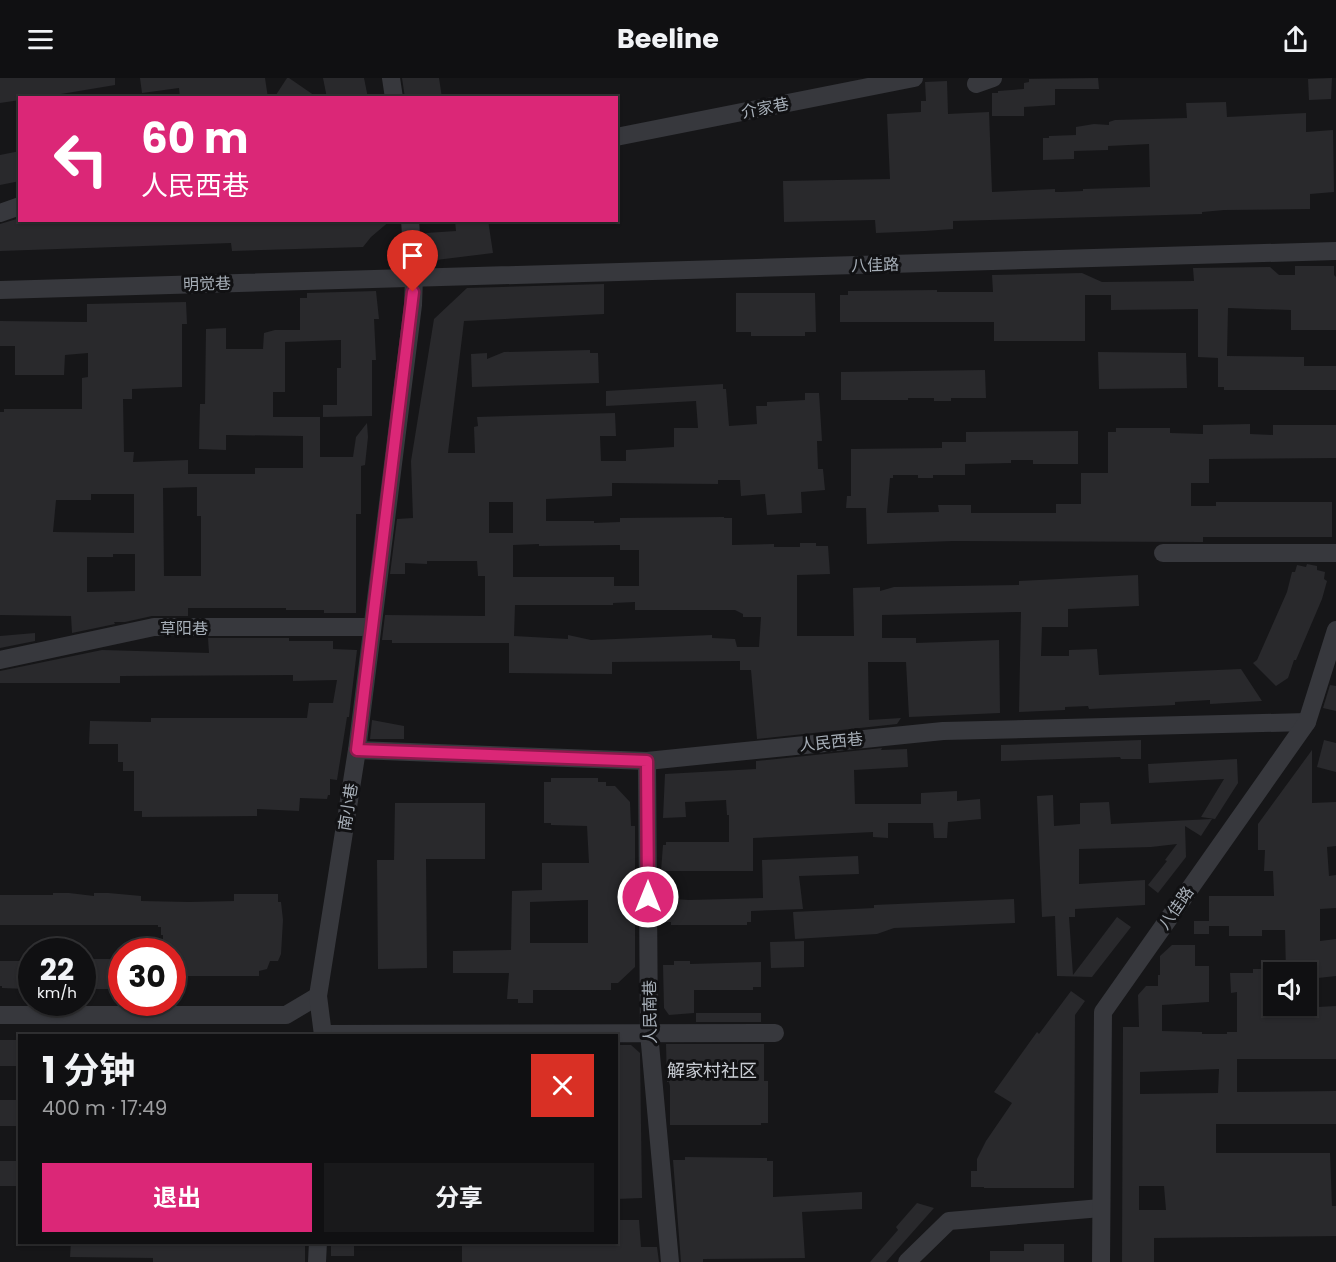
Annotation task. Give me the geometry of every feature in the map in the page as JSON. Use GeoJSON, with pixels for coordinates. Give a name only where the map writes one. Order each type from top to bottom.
{"type":"FeatureCollection","features":[{"type":"Feature","properties":{"kind":"street"},"geometry":{"type":"LineString","coordinates":[[391,78],[394,96]]}},
{"type":"Feature","properties":{"kind":"street","name":"介家巷"},"geometry":{"type":"LineString","coordinates":[[618,137],[914,78]]}},
{"type":"Feature","properties":{"kind":"street"},"geometry":{"type":"LineString","coordinates":[[976,84],[993,78]]}},
{"type":"Feature","properties":{"kind":"street"},"geometry":{"type":"LineString","coordinates":[[0,213],[18,207]]}},
{"type":"Feature","properties":{"kind":"street","name":"南小巷"},"geometry":{"type":"LineString","coordinates":[[323,1034],[318,996],[357,750],[413,305],[414,278],[410,222]]}},
{"type":"Feature","properties":{"kind":"street","name":"八佳路"},"geometry":{"type":"LineString","coordinates":[[414,278],[1336,252]]}},
{"type":"Feature","properties":{"kind":"street","name":"明觉巷"},"geometry":{"type":"LineString","coordinates":[[0,290],[414,278]]}},
{"type":"Feature","properties":{"kind":"street"},"geometry":{"type":"LineString","coordinates":[[1163,553],[1336,553]]}},
{"type":"Feature","properties":{"kind":"street","name":"草阳巷"},"geometry":{"type":"LineString","coordinates":[[0,660],[154,627],[372,627]]}},
{"type":"Feature","properties":{"kind":"street","name":"八佳路"},"geometry":{"type":"LineString","coordinates":[[1101,1262],[1103,1012],[1306,722],[1336,630]]}},
{"type":"Feature","properties":{"kind":"street","name":"人民西巷"},"geometry":{"type":"LineString","coordinates":[[357,750],[647,761],[943,730],[1306,722]]}},
{"type":"Feature","properties":{"kind":"street","name":"人民南巷"},"geometry":{"type":"LineString","coordinates":[[647,761],[649,1033],[670,1262]]}},
{"type":"Feature","properties":{"kind":"street"},"geometry":{"type":"LineString","coordinates":[[0,1015],[286,1015],[318,996]]}},
{"type":"Feature","properties":{"kind":"street"},"geometry":{"type":"LineString","coordinates":[[323,1034],[775,1033]]}},
{"type":"Feature","properties":{"kind":"street"},"geometry":{"type":"LineString","coordinates":[[907,1262],[949,1221],[1101,1208]]}},
{"type":"Feature","properties":{"kind":"street"},"geometry":{"type":"LineString","coordinates":[[317,1262],[318,1244]]}},
{"type":"Feature","properties":{"kind":"building"},"geometry":{"type":"Polygon","coordinates":[[[0,78],[115,78],[115,85],[49,96],[18,96],[18,100],[0,103],[0,78]]]}},
{"type":"Feature","properties":{"kind":"building"},"geometry":{"type":"Polygon","coordinates":[[[140,78],[265,78],[268,96],[180,96],[179,88],[142,93],[140,78]]]}},
{"type":"Feature","properties":{"kind":"building"},"geometry":{"type":"Polygon","coordinates":[[[289,78],[315,96],[275,96],[289,78]]]}},
{"type":"Feature","properties":{"kind":"building"},"geometry":{"type":"Polygon","coordinates":[[[323,78],[364,78],[368,96],[327,96],[323,78]]]}},
{"type":"Feature","properties":{"kind":"building"},"geometry":{"type":"Polygon","coordinates":[[[402,78],[439,78],[442,96],[405,96],[402,78]]]}},
{"type":"Feature","properties":{"kind":"building"},"geometry":{"type":"Polygon","coordinates":[[[1098,78],[1099,89],[1055,89],[1055,105],[1024,107],[1024,116],[992,116],[992,93],[1024,89],[1024,83],[1029,82],[1029,79],[1098,78]]]}},
{"type":"Feature","properties":{"kind":"building"},"geometry":{"type":"Polygon","coordinates":[[[1332,78],[1331,99],[1309,100],[1308,79],[1332,78]]]}},
{"type":"Feature","properties":{"kind":"building"},"geometry":{"type":"Polygon","coordinates":[[[947,81],[948,114],[989,112],[992,192],[1055,189],[1055,192],[1061,192],[1150,187],[1149,144],[1108,146],[1108,150],[1074,151],[1074,159],[1043,160],[1043,138],[1076,135],[1076,127],[1094,124],[1109,125],[1109,122],[1115,120],[1187,118],[1186,103],[1226,102],[1227,117],[1306,113],[1306,132],[1333,130],[1334,192],[1310,194],[1310,209],[1224,210],[1202,212],[1202,214],[953,221],[953,229],[925,231],[876,233],[875,220],[784,222],[783,181],[890,179],[887,114],[921,112],[921,101],[926,101],[925,82],[947,81]]]}},
{"type":"Feature","properties":{"kind":"building"},"geometry":{"type":"Polygon","coordinates":[[[18,151],[18,181],[0,185],[0,155],[18,151]]]}},
{"type":"Feature","properties":{"kind":"building"},"geometry":{"type":"Polygon","coordinates":[[[18,219],[18,222],[389,222],[363,247],[232,251],[231,243],[0,251],[0,224],[18,219]]]}},
{"type":"Feature","properties":{"kind":"building"},"geometry":{"type":"Polygon","coordinates":[[[455,222],[488,222],[493,253],[428,261],[426,233],[456,231],[455,222]]]}},
{"type":"Feature","properties":{"kind":"building"},"geometry":{"type":"Polygon","coordinates":[[[1295,266],[1334,266],[1336,330],[1291,330],[1291,310],[1228,308],[1227,356],[1304,357],[1304,366],[1336,366],[1336,390],[1224,390],[1224,387],[1218,387],[1218,358],[1198,357],[1198,309],[1111,310],[1111,295],[1085,295],[1085,341],[994,341],[994,322],[840,322],[840,295],[848,295],[848,291],[993,292],[992,275],[1082,273],[1102,282],[1194,281],[1193,268],[1270,267],[1279,275],[1295,275],[1295,266]]]}},
{"type":"Feature","properties":{"kind":"building"},"geometry":{"type":"Polygon","coordinates":[[[604,284],[604,314],[464,321],[448,453],[475,453],[474,427],[478,426],[477,417],[615,413],[616,436],[600,436],[601,461],[626,461],[626,450],[674,447],[674,428],[698,428],[696,401],[606,406],[606,391],[723,384],[723,389],[726,389],[729,426],[757,424],[756,406],[767,406],[767,402],[805,400],[805,393],[819,393],[822,441],[817,441],[818,469],[823,469],[825,490],[801,492],[802,513],[767,515],[765,494],[741,496],[740,480],[718,480],[718,484],[612,483],[612,496],[546,499],[546,521],[594,521],[594,523],[620,522],[620,518],[724,517],[732,518],[732,545],[774,544],[774,547],[800,547],[800,543],[816,543],[816,546],[828,546],[830,574],[797,575],[797,636],[854,636],[853,588],[880,587],[880,591],[894,587],[1019,585],[1019,581],[1138,575],[1139,606],[1068,609],[1068,627],[1042,627],[1041,656],[1069,656],[1069,650],[1097,649],[1099,675],[1241,669],[1262,701],[1210,704],[1210,700],[1175,702],[1175,705],[1089,709],[1088,706],[1065,707],[1065,710],[1019,712],[1021,612],[882,615],[882,638],[916,638],[916,643],[999,640],[1000,713],[909,717],[906,662],[868,662],[869,720],[901,718],[897,724],[757,739],[751,670],[740,670],[740,661],[612,662],[612,674],[509,673],[509,643],[392,643],[392,640],[382,640],[385,615],[485,616],[485,576],[478,576],[477,561],[405,563],[405,574],[390,574],[397,519],[413,518],[411,461],[434,319],[467,288],[604,284]],[[489,502],[489,533],[513,533],[513,502],[489,502]],[[513,545],[513,577],[614,577],[614,586],[639,586],[639,550],[620,550],[620,545],[513,545]],[[635,602],[613,603],[613,605],[515,605],[514,636],[568,639],[568,635],[591,640],[712,635],[712,638],[735,639],[737,647],[759,647],[761,617],[743,617],[743,614],[735,610],[635,610],[635,602]]]}},
{"type":"Feature","properties":{"kind":"building"},"geometry":{"type":"Polygon","coordinates":[[[376,291],[379,319],[374,319],[376,360],[372,360],[372,416],[323,417],[323,405],[337,405],[337,368],[341,368],[341,340],[285,342],[285,392],[273,392],[273,417],[320,417],[320,457],[353,457],[356,437],[367,423],[365,465],[361,466],[361,514],[356,514],[356,613],[324,613],[324,610],[286,610],[286,608],[188,608],[188,616],[152,616],[114,622],[115,624],[72,633],[71,616],[0,615],[0,412],[4,412],[4,409],[82,409],[82,378],[88,377],[88,353],[65,355],[64,375],[15,375],[15,346],[0,346],[0,321],[87,322],[87,304],[186,302],[187,324],[182,324],[182,387],[132,389],[132,399],[123,399],[124,452],[134,452],[133,462],[188,460],[188,474],[255,474],[255,468],[303,468],[303,436],[226,435],[226,450],[199,449],[200,404],[205,404],[206,329],[226,328],[226,349],[263,349],[264,333],[275,330],[300,330],[300,298],[307,298],[307,293],[376,291]],[[197,487],[163,488],[164,576],[201,576],[201,516],[197,516],[197,487]],[[91,494],[91,500],[56,500],[53,532],[134,533],[134,494],[91,494]],[[113,554],[113,557],[87,557],[87,592],[135,591],[135,554],[113,554]]]}},
{"type":"Feature","properties":{"kind":"building"},"geometry":{"type":"Polygon","coordinates":[[[736,293],[815,293],[816,332],[805,332],[805,336],[751,336],[751,332],[736,332],[736,293]]]}},
{"type":"Feature","properties":{"kind":"building"},"geometry":{"type":"Polygon","coordinates":[[[590,350],[590,353],[598,353],[599,383],[472,387],[471,354],[487,353],[487,359],[504,352],[590,350]]]}},
{"type":"Feature","properties":{"kind":"building"},"geometry":{"type":"Polygon","coordinates":[[[1098,352],[1186,353],[1187,388],[1099,389],[1098,352]]]}},
{"type":"Feature","properties":{"kind":"building"},"geometry":{"type":"Polygon","coordinates":[[[985,370],[986,398],[951,398],[951,401],[934,401],[934,398],[841,400],[841,372],[985,370]]]}},
{"type":"Feature","properties":{"kind":"building"},"geometry":{"type":"Polygon","coordinates":[[[1250,424],[1250,434],[1273,435],[1273,425],[1336,425],[1336,458],[1209,459],[1209,483],[1191,483],[1191,506],[1216,506],[1216,502],[1332,502],[1332,537],[1203,537],[1203,542],[953,541],[867,544],[866,508],[846,508],[847,496],[851,496],[851,449],[942,448],[942,442],[966,442],[966,432],[1078,431],[1078,464],[1033,464],[1033,460],[1011,460],[1011,463],[965,464],[965,475],[933,475],[933,478],[918,478],[918,475],[893,475],[893,478],[890,478],[887,513],[939,512],[938,505],[971,505],[971,513],[1056,513],[1056,504],[1081,504],[1081,473],[1108,473],[1108,432],[1116,432],[1116,428],[1170,428],[1170,433],[1203,434],[1203,425],[1250,424]]]}},
{"type":"Feature","properties":{"kind":"building"},"geometry":{"type":"Polygon","coordinates":[[[1307,564],[1317,566],[1317,570],[1325,572],[1324,579],[1327,581],[1322,599],[1288,678],[1276,686],[1253,663],[1257,660],[1287,592],[1292,572],[1295,572],[1297,565],[1306,567],[1307,564]]]}},
{"type":"Feature","properties":{"kind":"building"},"geometry":{"type":"Polygon","coordinates":[[[35,633],[35,641],[0,648],[0,636],[35,633]]]}},
{"type":"Feature","properties":{"kind":"building"},"geometry":{"type":"Polygon","coordinates":[[[208,638],[289,638],[289,641],[333,641],[333,649],[357,650],[349,717],[347,717],[337,780],[330,779],[330,795],[327,799],[300,798],[299,811],[257,809],[257,816],[142,817],[142,811],[134,811],[134,771],[123,771],[123,762],[118,762],[118,744],[89,744],[90,721],[151,722],[151,718],[307,718],[309,703],[333,703],[337,680],[293,681],[293,675],[120,676],[120,683],[0,683],[0,671],[102,650],[209,653],[208,638]]]}},
{"type":"Feature","properties":{"kind":"building"},"geometry":{"type":"Polygon","coordinates":[[[1330,685],[1336,686],[1336,711],[1323,708],[1330,685]]]}},
{"type":"Feature","properties":{"kind":"building"},"geometry":{"type":"Polygon","coordinates":[[[372,720],[404,726],[404,739],[370,739],[372,720]]]}},
{"type":"Feature","properties":{"kind":"building"},"geometry":{"type":"Polygon","coordinates":[[[1141,740],[1141,759],[1121,759],[1120,757],[1001,761],[1001,745],[1141,740]]]}},
{"type":"Feature","properties":{"kind":"building"},"geometry":{"type":"Polygon","coordinates":[[[1324,740],[1336,743],[1336,772],[1317,767],[1324,740]]]}},
{"type":"Feature","properties":{"kind":"building"},"geometry":{"type":"Polygon","coordinates":[[[882,748],[881,750],[907,749],[908,767],[854,770],[855,804],[921,804],[921,793],[957,791],[957,801],[980,799],[981,819],[948,822],[947,838],[934,838],[933,823],[888,823],[888,838],[873,837],[873,832],[753,838],[753,871],[661,871],[663,845],[666,845],[666,842],[729,842],[729,815],[727,815],[726,800],[685,802],[686,817],[663,818],[665,774],[756,769],[756,761],[882,748]]]}},
{"type":"Feature","properties":{"kind":"building"},"geometry":{"type":"Polygon","coordinates":[[[1312,750],[1312,803],[1336,802],[1336,846],[1327,847],[1329,876],[1336,875],[1336,908],[1320,909],[1320,941],[1336,939],[1336,976],[1318,978],[1318,1007],[1336,1006],[1336,1059],[1237,1059],[1237,1092],[1336,1091],[1336,1124],[1216,1124],[1216,1153],[1330,1153],[1332,1206],[1336,1206],[1336,1236],[1154,1238],[1154,1262],[1122,1262],[1123,1027],[1139,1027],[1138,995],[1146,986],[1158,986],[1160,956],[1172,945],[1195,945],[1195,966],[1209,966],[1209,1002],[1162,1005],[1162,1031],[1202,1032],[1202,1034],[1237,1032],[1237,992],[1231,993],[1230,973],[1253,973],[1253,969],[1263,969],[1263,1016],[1317,1016],[1317,962],[1286,962],[1285,930],[1262,930],[1262,936],[1229,936],[1229,926],[1209,926],[1209,934],[1194,934],[1194,921],[1209,921],[1209,896],[1274,896],[1273,871],[1264,871],[1265,850],[1258,850],[1258,824],[1312,750]],[[1219,1069],[1140,1072],[1140,1094],[1218,1093],[1219,1069]],[[1139,1186],[1139,1210],[1166,1210],[1164,1186],[1139,1186]]]}},
{"type":"Feature","properties":{"kind":"building"},"geometry":{"type":"Polygon","coordinates":[[[1237,759],[1238,783],[1215,819],[1201,817],[1224,779],[1149,783],[1148,764],[1237,759]]]}},
{"type":"Feature","properties":{"kind":"building"},"geometry":{"type":"Polygon","coordinates":[[[551,778],[598,778],[598,782],[606,782],[606,786],[615,786],[630,802],[631,826],[635,826],[635,967],[618,983],[611,983],[611,990],[533,990],[533,1003],[518,1003],[518,999],[507,999],[509,973],[453,973],[453,951],[511,950],[512,891],[542,890],[542,863],[589,863],[587,826],[544,823],[544,782],[551,782],[551,778]],[[588,900],[530,902],[530,943],[588,943],[588,900]]]}},
{"type":"Feature","properties":{"kind":"building"},"geometry":{"type":"Polygon","coordinates":[[[1053,795],[1054,826],[1080,824],[1080,803],[1109,802],[1111,824],[1212,819],[1201,836],[1185,826],[1186,857],[1158,893],[1148,885],[1177,844],[1079,849],[1079,884],[1145,880],[1145,905],[1075,909],[1075,917],[1069,917],[1073,975],[1117,917],[1131,927],[1092,977],[1057,976],[1055,916],[1042,917],[1037,796],[1053,795]]]}},
{"type":"Feature","properties":{"kind":"building"},"geometry":{"type":"Polygon","coordinates":[[[395,803],[485,803],[485,859],[426,859],[427,968],[378,969],[377,860],[394,860],[395,803]]]}},
{"type":"Feature","properties":{"kind":"building"},"geometry":{"type":"Polygon","coordinates":[[[858,856],[859,874],[799,876],[803,909],[751,911],[751,922],[747,922],[747,925],[671,925],[671,922],[659,922],[660,898],[689,900],[763,898],[762,860],[858,856]]]}},
{"type":"Feature","properties":{"kind":"building"},"geometry":{"type":"Polygon","coordinates":[[[53,893],[69,893],[94,896],[94,893],[108,893],[141,896],[141,901],[189,902],[234,901],[234,894],[278,894],[283,920],[281,954],[278,961],[270,961],[267,969],[259,971],[259,976],[186,976],[186,938],[163,938],[161,927],[158,925],[0,925],[0,895],[53,895],[53,893]]]}},
{"type":"Feature","properties":{"kind":"building"},"geometry":{"type":"Polygon","coordinates":[[[1014,899],[1015,923],[894,928],[877,934],[795,939],[793,912],[874,908],[874,905],[1014,899]]]}},
{"type":"Feature","properties":{"kind":"building"},"geometry":{"type":"Polygon","coordinates":[[[804,941],[804,967],[771,968],[770,942],[804,941]]]}},
{"type":"Feature","properties":{"kind":"building"},"geometry":{"type":"Polygon","coordinates":[[[96,959],[108,959],[108,989],[96,989],[96,959]]]}},
{"type":"Feature","properties":{"kind":"building"},"geometry":{"type":"Polygon","coordinates":[[[0,961],[18,961],[18,989],[0,986],[0,961]]]}},
{"type":"Feature","properties":{"kind":"building"},"geometry":{"type":"Polygon","coordinates":[[[674,961],[690,961],[690,964],[761,962],[761,987],[753,987],[753,990],[694,990],[694,1013],[669,1015],[664,1008],[663,965],[674,965],[674,961]]]}},
{"type":"Feature","properties":{"kind":"building"},"geometry":{"type":"Polygon","coordinates":[[[1071,991],[1085,1001],[1075,1015],[1074,1188],[971,1187],[971,1171],[977,1171],[977,1159],[986,1141],[1012,1103],[994,1092],[1037,1032],[1039,1034],[1071,991]]]}},
{"type":"Feature","properties":{"kind":"building"},"geometry":{"type":"Polygon","coordinates":[[[696,1013],[761,1013],[761,1022],[696,1022],[696,1013]]]}},
{"type":"Feature","properties":{"kind":"building"},"geometry":{"type":"Polygon","coordinates":[[[0,1040],[18,1040],[18,1066],[0,1066],[0,1040]]]}},
{"type":"Feature","properties":{"kind":"building"},"geometry":{"type":"Polygon","coordinates":[[[666,1044],[764,1044],[764,1081],[768,1081],[768,1123],[761,1123],[761,1125],[670,1125],[670,1086],[667,1082],[666,1044]]]}},
{"type":"Feature","properties":{"kind":"building"},"geometry":{"type":"Polygon","coordinates":[[[618,1045],[631,1045],[640,1053],[642,1198],[618,1199],[618,1045]]]}},
{"type":"Feature","properties":{"kind":"building"},"geometry":{"type":"Polygon","coordinates":[[[0,1100],[18,1100],[18,1126],[0,1126],[0,1100]]]}},
{"type":"Feature","properties":{"kind":"building"},"geometry":{"type":"Polygon","coordinates":[[[685,1157],[767,1158],[767,1161],[773,1161],[773,1197],[862,1192],[862,1209],[802,1212],[805,1258],[703,1259],[703,1262],[681,1262],[673,1160],[685,1160],[685,1157]]]}},
{"type":"Feature","properties":{"kind":"building"},"geometry":{"type":"Polygon","coordinates":[[[0,1161],[18,1161],[18,1186],[0,1186],[0,1161]]]}},
{"type":"Feature","properties":{"kind":"building"},"geometry":{"type":"Polygon","coordinates":[[[917,1203],[934,1208],[886,1262],[870,1262],[898,1230],[896,1227],[917,1203]]]}},
{"type":"Feature","properties":{"kind":"building"},"geometry":{"type":"Polygon","coordinates":[[[618,1220],[639,1220],[641,1247],[657,1247],[659,1262],[462,1262],[462,1244],[618,1244],[618,1220]]]}},
{"type":"Feature","properties":{"kind":"building"},"geometry":{"type":"Polygon","coordinates":[[[71,1244],[305,1244],[305,1262],[153,1262],[153,1258],[70,1257],[71,1244]]]}},
{"type":"Feature","properties":{"kind":"building"},"geometry":{"type":"Polygon","coordinates":[[[331,1244],[354,1244],[354,1256],[331,1256],[331,1244]]]}},
{"type":"Feature","properties":{"kind":"building"},"geometry":{"type":"Polygon","coordinates":[[[1024,1244],[1064,1244],[1064,1262],[990,1262],[990,1251],[1024,1251],[1024,1244]]]}},
{"type":"Feature","properties":{"kind":"district","name":"解家村社区"},"geometry":{"type":"Point","coordinates":[712,1070]}},
{"type":"Feature","properties":{"kind":"route"},"geometry":{"type":"LineString","coordinates":[[413,292],[357,750],[647,761],[648,897]]}}]}
